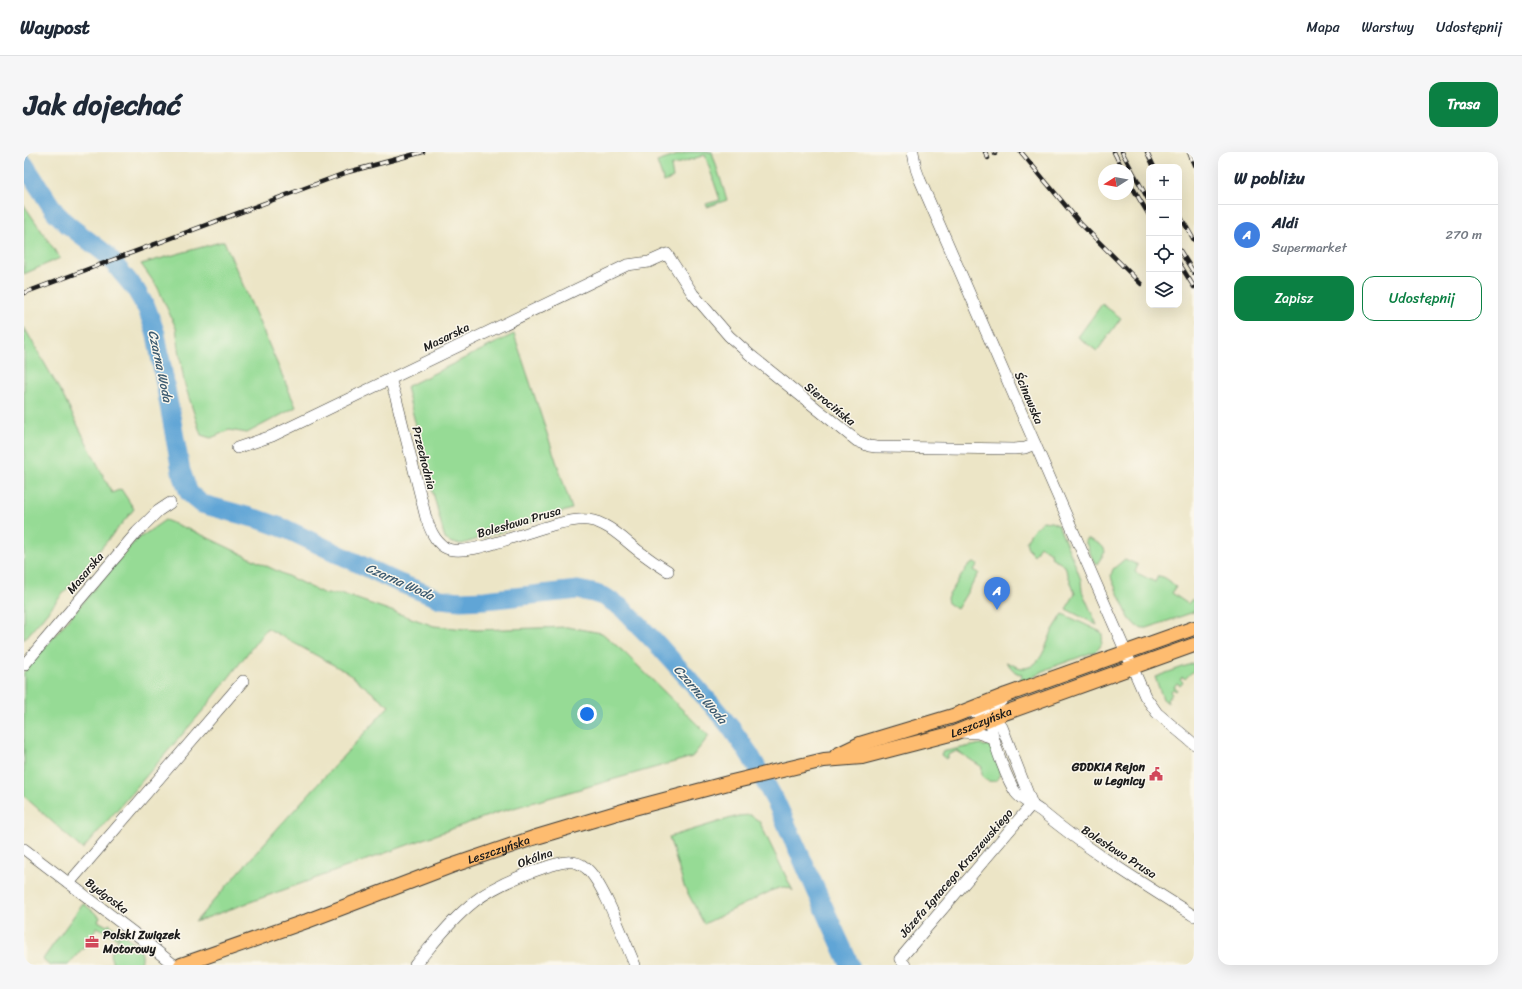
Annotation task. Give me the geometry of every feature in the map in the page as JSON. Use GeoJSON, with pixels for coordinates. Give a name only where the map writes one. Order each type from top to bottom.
{"type":"FeatureCollection","features":[{"type":"Feature","properties":{"kind":"main road","name":"Leszczyńska"},"geometry":{"type":"LineString","coordinates":[[824,760],[860,744],[966,712],[1006,695],[1194,628]]}},
{"type":"Feature","properties":{"kind":"main road","name":"Leszczyńska"},"geometry":{"type":"LineString","coordinates":[[181,965],[307,921],[451,866],[511,845],[604,816],[732,782],[824,760],[862,757],[954,733],[993,717],[1194,645]]}},
{"type":"Feature","properties":{"kind":"street","name":"Ścinawska"},"geometry":{"type":"LineString","coordinates":[[913,152],[916,169],[920,180],[1133,668],[1151,705],[1166,721],[1194,744]]}},
{"type":"Feature","properties":{"kind":"street","name":"Sierocińska"},"geometry":{"type":"LineString","coordinates":[[667,254],[693,294],[729,336],[754,359],[858,442],[872,447],[902,448],[1014,449],[1025,448],[1035,444]]}},
{"type":"Feature","properties":{"kind":"street","name":"Masarska"},"geometry":{"type":"LineString","coordinates":[[237,448],[267,438],[626,265],[648,262],[667,254]]}},
{"type":"Feature","properties":{"kind":"street","name":"Przechodnia"},"geometry":{"type":"LineString","coordinates":[[390,379],[398,404],[426,518],[432,534],[438,541]]}},
{"type":"Feature","properties":{"kind":"street","name":"Masarska"},"geometry":{"type":"LineString","coordinates":[[24,665],[137,532],[158,511],[170,503]]}},
{"type":"Feature","properties":{"kind":"street","name":"Bolesława Prusa"},"geometry":{"type":"LineString","coordinates":[[438,541],[450,550],[467,550],[568,521],[589,520],[603,525],[668,571]]}},
{"type":"Feature","properties":{"kind":"street"},"geometry":{"type":"LineString","coordinates":[[69,883],[243,681]]}},
{"type":"Feature","properties":{"kind":"street"},"geometry":{"type":"LineString","coordinates":[[954,733],[978,733],[993,738],[993,717],[998,704],[1006,695]]}},
{"type":"Feature","properties":{"kind":"street"},"geometry":{"type":"LineString","coordinates":[[1005,733],[1008,720],[1016,709]]}},
{"type":"Feature","properties":{"kind":"street"},"geometry":{"type":"LineString","coordinates":[[966,712],[980,711],[993,717],[1002,727],[1032,804]]}},
{"type":"Feature","properties":{"kind":"street","name":"Bolesława Prusa"},"geometry":{"type":"LineString","coordinates":[[993,738],[1008,777],[1020,798],[1032,804],[1069,835],[1194,916]]}},
{"type":"Feature","properties":{"kind":"street","name":"Józefa Ignacego Kraszewskiego"},"geometry":{"type":"LineString","coordinates":[[902,962],[1032,804]]}},
{"type":"Feature","properties":{"kind":"street","name":"Bydgoska"},"geometry":{"type":"LineString","coordinates":[[24,849],[174,965]]}},
{"type":"Feature","properties":{"kind":"street","name":"Okólna"},"geometry":{"type":"LineString","coordinates":[[415,965],[456,918],[483,895],[524,875],[556,864],[572,861],[586,868],[596,880],[635,965]]}},
{"type":"Feature","properties":{"kind":"green space"},"geometry":{"type":"Polygon","coordinates":[[[687,152],[712,152],[727,200],[707,207],[706,204],[720,200],[705,155],[671,166],[673,178],[664,182],[657,162],[687,152]]]}},
{"type":"Feature","properties":{"kind":"green space"},"geometry":{"type":"Polygon","coordinates":[[[24,205],[60,258],[24,274],[24,205]]]}},
{"type":"Feature","properties":{"kind":"green space"},"geometry":{"type":"Polygon","coordinates":[[[224,241],[296,407],[247,433],[229,430],[211,438],[201,435],[184,382],[176,328],[158,288],[141,264],[224,241]]]}},
{"type":"Feature","properties":{"kind":"green space"},"geometry":{"type":"Polygon","coordinates":[[[1102,304],[1121,318],[1097,351],[1078,337],[1102,304]]]}},
{"type":"Feature","properties":{"kind":"green space"},"geometry":{"type":"Polygon","coordinates":[[[24,327],[62,394],[112,493],[121,489],[134,509],[24,640],[24,327]]]}},
{"type":"Feature","properties":{"kind":"green space"},"geometry":{"type":"Polygon","coordinates":[[[514,334],[572,509],[462,544],[452,543],[445,539],[406,387],[514,334]]]}},
{"type":"Feature","properties":{"kind":"green space"},"geometry":{"type":"Polygon","coordinates":[[[165,520],[200,534],[325,594],[343,594],[434,626],[476,630],[567,627],[602,633],[625,653],[709,736],[692,757],[496,813],[195,922],[276,830],[389,706],[348,673],[267,628],[206,707],[83,849],[81,848],[24,796],[24,672],[135,541],[165,520]]]}},
{"type":"Feature","properties":{"kind":"green space"},"geometry":{"type":"Polygon","coordinates":[[[1043,521],[1058,525],[1075,564],[1081,580],[1082,591],[1097,625],[1066,609],[1075,594],[1065,566],[1051,557],[1052,554],[1040,546],[1034,555],[1028,549],[1026,541],[1033,530],[1043,521]]]}},
{"type":"Feature","properties":{"kind":"green space"},"geometry":{"type":"Polygon","coordinates":[[[1086,539],[1089,539],[1103,547],[1105,552],[1097,564],[1094,562],[1085,541],[1086,539]]]}},
{"type":"Feature","properties":{"kind":"green space"},"geometry":{"type":"Polygon","coordinates":[[[1125,559],[1138,565],[1135,572],[1155,582],[1158,576],[1168,580],[1176,587],[1172,593],[1188,604],[1192,599],[1194,601],[1194,612],[1147,628],[1136,626],[1129,618],[1111,575],[1113,569],[1125,559]]]}},
{"type":"Feature","properties":{"kind":"green space"},"geometry":{"type":"Polygon","coordinates":[[[973,563],[978,564],[974,570],[979,573],[957,609],[948,603],[947,598],[967,567],[973,563]]]}},
{"type":"Feature","properties":{"kind":"green space"},"geometry":{"type":"Polygon","coordinates":[[[1063,614],[1101,632],[1102,643],[1100,647],[1096,651],[1047,669],[1019,684],[1022,675],[1015,672],[1006,662],[1021,668],[1030,667],[1035,663],[1043,654],[1053,630],[1063,614]]]}},
{"type":"Feature","properties":{"kind":"green space"},"geometry":{"type":"Polygon","coordinates":[[[1194,663],[1194,670],[1185,679],[1183,677],[1180,679],[1183,682],[1180,685],[1177,683],[1174,687],[1177,689],[1176,691],[1173,689],[1170,692],[1172,694],[1167,700],[1168,703],[1163,699],[1155,677],[1194,663]]]}},
{"type":"Feature","properties":{"kind":"green space"},"geometry":{"type":"Polygon","coordinates":[[[981,744],[984,746],[988,745],[999,763],[1000,773],[995,781],[986,780],[982,774],[982,767],[957,751],[949,754],[946,759],[941,755],[942,752],[981,744]]]}},
{"type":"Feature","properties":{"kind":"green space"},"geometry":{"type":"Polygon","coordinates":[[[750,815],[759,821],[793,891],[786,887],[773,890],[704,924],[684,886],[669,837],[738,816],[750,815]]]}},
{"type":"Feature","properties":{"kind":"green space"},"geometry":{"type":"Polygon","coordinates":[[[83,903],[100,917],[98,921],[107,926],[109,924],[120,932],[117,938],[97,927],[88,942],[68,965],[50,965],[43,959],[83,903]]]}},
{"type":"Feature","properties":{"kind":"green space"},"geometry":{"type":"Polygon","coordinates":[[[121,933],[138,946],[142,955],[140,965],[109,965],[113,964],[110,955],[121,933]]]}},
{"type":"Feature","properties":{"kind":"waterway","name":"Czarna Woda"},"geometry":{"type":"LineString","coordinates":[[24,164],[55,212],[68,225],[106,254],[136,290],[147,309],[156,334],[181,471],[189,493],[202,504],[261,520],[286,529],[397,582],[440,599],[461,601],[485,600],[578,590],[605,597],[622,608],[660,647],[712,705],[731,728],[750,755],[777,804],[850,965]]}},
{"type":"Feature","properties":{"kind":"railway"},"geometry":{"type":"LineString","coordinates":[[24,293],[348,172],[423,152]]}},
{"type":"Feature","properties":{"kind":"railway"},"geometry":{"type":"LineString","coordinates":[[985,152],[988,158]]}},
{"type":"Feature","properties":{"kind":"railway"},"geometry":{"type":"LineString","coordinates":[[1021,152],[1080,223],[1141,284]]}},
{"type":"Feature","properties":{"kind":"railway"},"geometry":{"type":"LineString","coordinates":[[1114,152],[1120,164]]}},
{"type":"Feature","properties":{"kind":"railway"},"geometry":{"type":"LineString","coordinates":[[1122,152],[1148,200]]}},
{"type":"Feature","properties":{"kind":"railway"},"geometry":{"type":"LineString","coordinates":[[1147,152],[1153,164]]}},
{"type":"Feature","properties":{"kind":"railway"},"geometry":{"type":"LineString","coordinates":[[1189,152],[1194,165]]}},
{"type":"Feature","properties":{"kind":"railway"},"geometry":{"type":"LineString","coordinates":[[1134,190],[1146,210]]}},
{"type":"Feature","properties":{"kind":"railway"},"geometry":{"type":"LineString","coordinates":[[1182,219],[1194,240]]}},
{"type":"Feature","properties":{"kind":"railway"},"geometry":{"type":"LineString","coordinates":[[1182,254],[1194,273]]}},
{"type":"Feature","properties":{"kind":"railway"},"geometry":{"type":"LineString","coordinates":[[1182,268],[1194,287]]}},
{"type":"Feature","properties":{"kind":"place","name":"Aldi"},"geometry":{"type":"Point","coordinates":[997,610]}},
{"type":"Feature","properties":{"kind":"place","name":"GDDKiA Rejon w Legnicy"},"geometry":{"type":"Point","coordinates":[1156,774]}},
{"type":"Feature","properties":{"kind":"place","name":"Polski Związek Motorowy"},"geometry":{"type":"Point","coordinates":[92,942]}}]}
